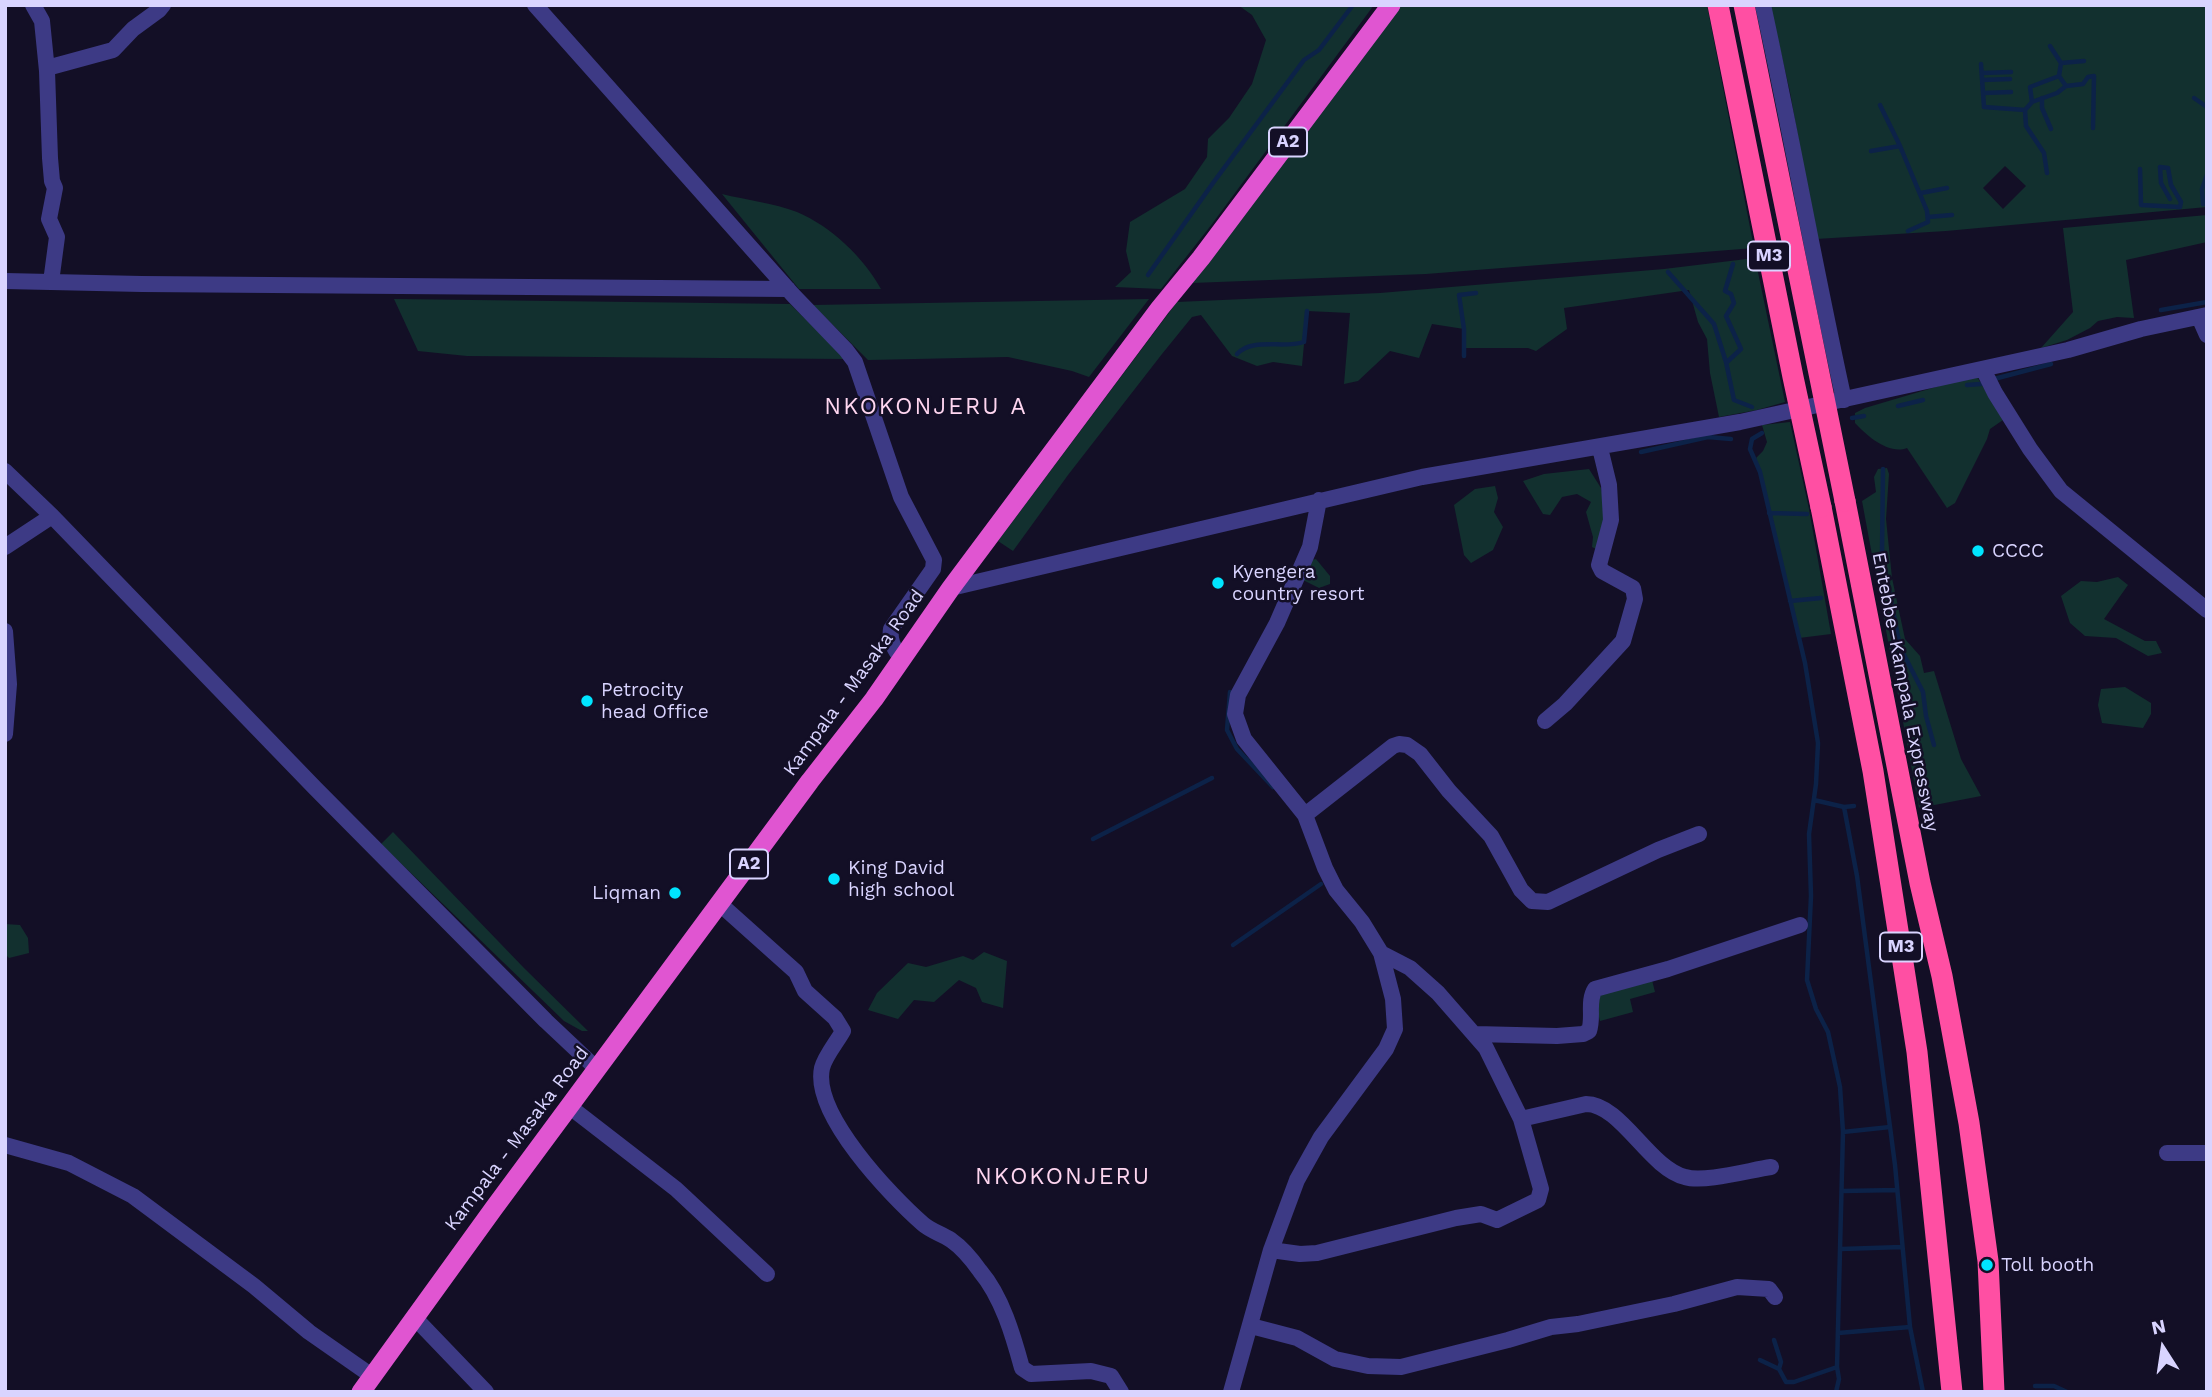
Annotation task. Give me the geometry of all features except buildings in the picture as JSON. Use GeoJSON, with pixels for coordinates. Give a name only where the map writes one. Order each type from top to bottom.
{"type":"FeatureCollection","features":[{"type":"Feature","properties":{"kind":"highway","name":"Kampala - Masaka Road"},"geometry":{"type":"LineString","coordinates":[[366,1384],[902,660],[951,588],[1391,5]]}},
{"type":"Feature","properties":{"kind":"highway","name":"M3"},"geometry":{"type":"LineString","coordinates":[[1718,5],[1873,771],[1917,1052],[1952,1392]]}},
{"type":"Feature","properties":{"kind":"highway","name":"Entebbe–Kampala Expressway"},"geometry":{"type":"LineString","coordinates":[[1744,5],[1920,883],[1942,976],[1969,1123],[1988,1261],[1994,1392]]}},
{"type":"Feature","properties":{"kind":"street"},"geometry":{"type":"LineString","coordinates":[[33,5],[43,21],[50,158],[55,188],[50,219],[57,237],[51,282]]}},
{"type":"Feature","properties":{"kind":"street"},"geometry":{"type":"LineString","coordinates":[[47,68],[113,50],[133,29],[163,5]]}},
{"type":"Feature","properties":{"kind":"street"},"geometry":{"type":"LineString","coordinates":[[535,5],[855,362],[901,497],[934,560],[933,569],[891,629],[890,637],[902,660]]}},
{"type":"Feature","properties":{"kind":"street"},"geometry":{"type":"LineString","coordinates":[[1763,5],[1844,400]]}},
{"type":"Feature","properties":{"kind":"street"},"geometry":{"type":"LineString","coordinates":[[5,281],[788,289]]}},
{"type":"Feature","properties":{"kind":"street"},"geometry":{"type":"LineString","coordinates":[[951,588],[981,583],[1098,552],[1319,500],[1467,468],[1600,448],[1844,400],[2068,350],[2141,329],[2203,316],[2207,335]]}},
{"type":"Feature","properties":{"kind":"street"},"geometry":{"type":"LineString","coordinates":[[1983,369],[2030,449],[2061,491],[2207,610]]}},
{"type":"Feature","properties":{"kind":"street"},"geometry":{"type":"LineString","coordinates":[[1545,720],[1565,704],[1623,641],[1635,599],[1633,588],[1629,584],[1602,570],[1599,565],[1611,520],[1609,485],[1600,448]]}},
{"type":"Feature","properties":{"kind":"street"},"geometry":{"type":"LineString","coordinates":[[5,471],[52,516],[315,788],[597,1069]]}},
{"type":"Feature","properties":{"kind":"street"},"geometry":{"type":"LineString","coordinates":[[1231,1392],[1271,1251],[1297,1180],[1321,1137],[1386,1049],[1395,1030],[1393,999],[1381,953],[1362,922],[1336,890],[1325,869],[1305,815],[1244,739],[1235,714],[1238,695],[1277,623],[1310,547],[1319,500]]}},
{"type":"Feature","properties":{"kind":"street"},"geometry":{"type":"LineString","coordinates":[[5,547],[52,516]]}},
{"type":"Feature","properties":{"kind":"street"},"geometry":{"type":"LineString","coordinates":[[5,631],[9,684],[5,734]]}},
{"type":"Feature","properties":{"kind":"street"},"geometry":{"type":"LineString","coordinates":[[1305,815],[1393,746],[1407,746],[1420,754],[1491,836],[1521,890],[1532,901],[1539,903],[1548,902],[1658,850],[1699,834]]}},
{"type":"Feature","properties":{"kind":"street"},"geometry":{"type":"LineString","coordinates":[[724,899],[801,966],[803,979],[847,1022],[849,1030],[827,1069],[839,1116],[870,1157]]}},
{"type":"Feature","properties":{"kind":"street"},"geometry":{"type":"LineString","coordinates":[[724,899],[796,972],[805,991],[843,1031],[822,1068],[823,1087],[832,1113],[859,1159],[891,1194],[926,1227],[953,1241],[982,1272],[1011,1326],[1022,1368],[1031,1374],[1091,1371],[1111,1376],[1121,1392]]}},
{"type":"Feature","properties":{"kind":"street"},"geometry":{"type":"LineString","coordinates":[[1475,1034],[1583,1034],[1589,1031],[1591,1024],[1590,998],[1595,989],[1668,969],[1800,925]]}},
{"type":"Feature","properties":{"kind":"street"},"geometry":{"type":"LineString","coordinates":[[1271,1251],[1317,1253],[1456,1218],[1481,1214],[1497,1220],[1503,1219],[1538,1200],[1541,1189],[1521,1119],[1486,1048],[1410,968],[1381,953]]}},
{"type":"Feature","properties":{"kind":"street"},"geometry":{"type":"LineString","coordinates":[[1521,1119],[1594,1104],[1607,1111],[1665,1166],[1682,1177],[1696,1179],[1771,1167]]}},
{"type":"Feature","properties":{"kind":"street"},"geometry":{"type":"LineString","coordinates":[[570,1107],[676,1189],[767,1274]]}},
{"type":"Feature","properties":{"kind":"street"},"geometry":{"type":"LineString","coordinates":[[5,1145],[69,1163],[133,1196],[254,1286],[366,1384]]}},
{"type":"Feature","properties":{"kind":"street"},"geometry":{"type":"LineString","coordinates":[[2167,1153],[2207,1153]]}},
{"type":"Feature","properties":{"kind":"street"},"geometry":{"type":"LineString","coordinates":[[1251,1326],[1297,1338],[1335,1359],[1368,1366],[1401,1367],[1552,1327],[1674,1304],[1737,1287],[1769,1289],[1775,1297]]}},
{"type":"Feature","properties":{"kind":"street"},"geometry":{"type":"LineString","coordinates":[[414,1317],[486,1392]]}},
{"type":"Feature","properties":{"kind":"green space"},"geometry":{"type":"Polygon","coordinates":[[[1238,5],[1374,5],[1161,289],[1115,287],[1131,272],[1126,251],[1130,222],[1185,189],[1207,157],[1208,139],[1229,118],[1252,84],[1266,40],[1252,15],[1238,5]]]}},
{"type":"Feature","properties":{"kind":"green space"},"geometry":{"type":"Polygon","coordinates":[[[1398,5],[1707,5],[1754,248],[1426,274],[1192,283],[1398,5]]]}},
{"type":"Feature","properties":{"kind":"green space"},"geometry":{"type":"Polygon","coordinates":[[[1770,5],[2207,5],[2207,207],[1946,231],[1816,239],[1790,92],[1770,5]],[[2005,166],[1983,188],[2003,209],[2026,186],[2005,166]]]}},
{"type":"Feature","properties":{"kind":"green space"},"geometry":{"type":"Polygon","coordinates":[[[722,194],[779,206],[810,218],[856,255],[881,289],[799,289],[722,194]]]}},
{"type":"Feature","properties":{"kind":"green space"},"geometry":{"type":"Polygon","coordinates":[[[2207,215],[2207,242],[2126,260],[2134,318],[2117,317],[2098,321],[2067,340],[2041,348],[2073,312],[2063,228],[2207,215]]]}},
{"type":"Feature","properties":{"kind":"green space"},"geometry":{"type":"Polygon","coordinates":[[[1755,258],[1785,402],[1719,417],[1710,373],[1707,339],[1698,322],[1689,290],[1564,308],[1567,329],[1536,351],[1528,348],[1464,348],[1464,329],[1432,324],[1419,358],[1390,351],[1358,381],[1344,384],[1350,313],[1307,311],[1302,366],[1273,362],[1257,366],[1232,356],[1201,315],[1192,317],[1162,354],[1013,551],[998,541],[1177,302],[1380,293],[1664,269],[1755,258]]]}},
{"type":"Feature","properties":{"kind":"green space"},"geometry":{"type":"Polygon","coordinates":[[[394,299],[790,304],[846,359],[467,356],[418,351],[394,299]]]}},
{"type":"Feature","properties":{"kind":"green space"},"geometry":{"type":"Polygon","coordinates":[[[1149,299],[1089,377],[1008,357],[868,360],[813,305],[1149,299]]]}},
{"type":"Feature","properties":{"kind":"green space"},"geometry":{"type":"Polygon","coordinates":[[[1976,375],[2003,420],[1990,429],[1955,503],[1947,508],[1907,448],[1886,447],[1872,438],[1855,423],[1855,413],[1976,375]]]}},
{"type":"Feature","properties":{"kind":"green space"},"geometry":{"type":"Polygon","coordinates":[[[1790,422],[1809,509],[1831,634],[1799,638],[1756,458],[1767,442],[1762,425],[1790,422]]]}},
{"type":"Feature","properties":{"kind":"green space"},"geometry":{"type":"Polygon","coordinates":[[[1887,468],[1889,474],[1886,519],[1892,578],[1905,639],[1920,656],[1924,673],[1934,671],[1961,759],[1981,796],[1919,808],[1862,501],[1876,492],[1874,477],[1878,469],[1887,468]]]}},
{"type":"Feature","properties":{"kind":"green space"},"geometry":{"type":"Polygon","coordinates":[[[1589,469],[1601,488],[1608,520],[1596,549],[1592,547],[1593,537],[1586,512],[1591,502],[1577,494],[1562,497],[1550,515],[1543,514],[1523,481],[1544,474],[1589,469]]]}},
{"type":"Feature","properties":{"kind":"green space"},"geometry":{"type":"Polygon","coordinates":[[[1495,486],[1498,498],[1494,512],[1503,527],[1493,550],[1471,563],[1464,555],[1454,505],[1475,489],[1495,486]]]}},
{"type":"Feature","properties":{"kind":"green space"},"geometry":{"type":"Polygon","coordinates":[[[1316,559],[1330,576],[1330,584],[1319,588],[1303,580],[1311,560],[1316,559]]]}},
{"type":"Feature","properties":{"kind":"green space"},"geometry":{"type":"Polygon","coordinates":[[[2118,577],[2128,585],[2104,619],[2145,641],[2156,641],[2162,653],[2148,656],[2116,638],[2085,636],[2070,623],[2061,596],[2081,581],[2097,582],[2118,577]]]}},
{"type":"Feature","properties":{"kind":"green space"},"geometry":{"type":"Polygon","coordinates":[[[2125,687],[2151,703],[2151,714],[2143,728],[2102,723],[2098,705],[2101,689],[2125,687]]]}},
{"type":"Feature","properties":{"kind":"green space"},"geometry":{"type":"Polygon","coordinates":[[[393,832],[588,1031],[582,1031],[564,1021],[381,844],[393,832]]]}},
{"type":"Feature","properties":{"kind":"green space"},"geometry":{"type":"Polygon","coordinates":[[[5,924],[20,925],[28,938],[29,953],[9,958],[5,954],[5,924]]]}},
{"type":"Feature","properties":{"kind":"green space"},"geometry":{"type":"Polygon","coordinates":[[[984,952],[1007,961],[1003,1008],[982,1002],[976,988],[959,980],[934,1002],[914,1000],[898,1019],[868,1010],[877,993],[908,963],[926,967],[963,956],[973,960],[984,952]]]}},
{"type":"Feature","properties":{"kind":"green space"},"geometry":{"type":"Polygon","coordinates":[[[1652,980],[1655,992],[1630,999],[1633,1012],[1600,1021],[1593,996],[1652,980]]]}},
{"type":"Feature","properties":{"kind":"waterway"},"geometry":{"type":"LineString","coordinates":[[1148,275],[1304,60],[1319,50],[1353,5]]}},
{"type":"Feature","properties":{"kind":"waterway"},"geometry":{"type":"LineString","coordinates":[[2047,173],[2044,153],[2026,126],[2025,110],[2032,102],[2030,87],[2059,76],[2061,63],[2050,46]]}},
{"type":"Feature","properties":{"kind":"waterway"},"geometry":{"type":"LineString","coordinates":[[2061,63],[2084,61]]}},
{"type":"Feature","properties":{"kind":"waterway"},"geometry":{"type":"LineString","coordinates":[[1981,64],[1984,107],[2025,110]]}},
{"type":"Feature","properties":{"kind":"waterway"},"geometry":{"type":"LineString","coordinates":[[1982,73],[2011,72]]}},
{"type":"Feature","properties":{"kind":"waterway"},"geometry":{"type":"LineString","coordinates":[[2032,102],[2057,93],[2066,86],[2059,76]]}},
{"type":"Feature","properties":{"kind":"waterway"},"geometry":{"type":"LineString","coordinates":[[2066,86],[2083,84],[2088,77],[2094,76],[2093,128]]}},
{"type":"Feature","properties":{"kind":"waterway"},"geometry":{"type":"LineString","coordinates":[[1982,80],[2010,79]]}},
{"type":"Feature","properties":{"kind":"waterway"},"geometry":{"type":"LineString","coordinates":[[1983,93],[2011,92]]}},
{"type":"Feature","properties":{"kind":"waterway"},"geometry":{"type":"LineString","coordinates":[[2042,98],[2042,108],[2051,129]]}},
{"type":"Feature","properties":{"kind":"waterway"},"geometry":{"type":"LineString","coordinates":[[2194,98],[2207,107]]}},
{"type":"Feature","properties":{"kind":"waterway"},"geometry":{"type":"LineString","coordinates":[[1880,105],[1927,211],[1928,222],[1908,231]]}},
{"type":"Feature","properties":{"kind":"waterway"},"geometry":{"type":"LineString","coordinates":[[1871,151],[1900,146]]}},
{"type":"Feature","properties":{"kind":"waterway"},"geometry":{"type":"LineString","coordinates":[[2140,169],[2141,205],[2180,207],[2181,202],[2171,185],[2168,168],[2160,167],[2161,183],[2170,199]]}},
{"type":"Feature","properties":{"kind":"waterway"},"geometry":{"type":"LineString","coordinates":[[2207,175],[2202,189],[2203,204],[2207,203]]}},
{"type":"Feature","properties":{"kind":"waterway"},"geometry":{"type":"LineString","coordinates":[[1921,193],[1947,188]]}},
{"type":"Feature","properties":{"kind":"waterway"},"geometry":{"type":"LineString","coordinates":[[1928,217],[1952,215]]}},
{"type":"Feature","properties":{"kind":"waterway"},"geometry":{"type":"LineString","coordinates":[[1727,362],[1741,349],[1726,316],[1734,303],[1731,294],[1725,291],[1733,264]]}},
{"type":"Feature","properties":{"kind":"waterway"},"geometry":{"type":"LineString","coordinates":[[1668,272],[1714,324],[1734,400],[1752,407]]}},
{"type":"Feature","properties":{"kind":"waterway"},"geometry":{"type":"LineString","coordinates":[[1464,356],[1464,329],[1459,295],[1476,293]]}},
{"type":"Feature","properties":{"kind":"waterway"},"geometry":{"type":"LineString","coordinates":[[2161,310],[2207,302]]}},
{"type":"Feature","properties":{"kind":"waterway"},"geometry":{"type":"LineString","coordinates":[[1237,354],[1251,346],[1304,342],[1307,311]]}},
{"type":"Feature","properties":{"kind":"waterway"},"geometry":{"type":"LineString","coordinates":[[1994,379],[2051,364]]}},
{"type":"Feature","properties":{"kind":"waterway"},"geometry":{"type":"LineString","coordinates":[[1967,385],[1981,384]]}},
{"type":"Feature","properties":{"kind":"waterway"},"geometry":{"type":"LineString","coordinates":[[1898,406],[1923,400]]}},
{"type":"Feature","properties":{"kind":"waterway"},"geometry":{"type":"LineString","coordinates":[[1852,418],[1864,416]]}},
{"type":"Feature","properties":{"kind":"waterway"},"geometry":{"type":"LineString","coordinates":[[1762,433],[1752,439],[1750,449],[1760,472],[1805,663],[1818,743],[1809,834],[1811,896],[1807,980],[1816,1009],[1828,1032],[1840,1087],[1843,1132],[1837,1367],[1839,1379],[1836,1392]]}},
{"type":"Feature","properties":{"kind":"waterway"},"geometry":{"type":"LineString","coordinates":[[1641,452],[1708,437],[1731,439]]}},
{"type":"Feature","properties":{"kind":"waterway"},"geometry":{"type":"LineString","coordinates":[[1883,469],[1882,554],[1900,647],[1923,692],[1934,745]]}},
{"type":"Feature","properties":{"kind":"waterway"},"geometry":{"type":"LineString","coordinates":[[1769,513],[1807,514]]}},
{"type":"Feature","properties":{"kind":"waterway"},"geometry":{"type":"LineString","coordinates":[[1790,601],[1821,598]]}},
{"type":"Feature","properties":{"kind":"waterway"},"geometry":{"type":"LineString","coordinates":[[1230,692],[1227,730],[1237,749],[1273,787]]}},
{"type":"Feature","properties":{"kind":"waterway"},"geometry":{"type":"LineString","coordinates":[[1093,839],[1212,778]]}},
{"type":"Feature","properties":{"kind":"waterway"},"geometry":{"type":"LineString","coordinates":[[1814,800],[1844,807],[1854,806]]}},
{"type":"Feature","properties":{"kind":"waterway"},"geometry":{"type":"LineString","coordinates":[[1844,807],[1857,876],[1895,1165],[1910,1327],[1923,1392]]}},
{"type":"Feature","properties":{"kind":"waterway"},"geometry":{"type":"LineString","coordinates":[[1233,945],[1321,884]]}},
{"type":"Feature","properties":{"kind":"waterway"},"geometry":{"type":"LineString","coordinates":[[1843,1132],[1890,1127]]}},
{"type":"Feature","properties":{"kind":"waterway"},"geometry":{"type":"LineString","coordinates":[[1843,1191],[1897,1190]]}},
{"type":"Feature","properties":{"kind":"waterway"},"geometry":{"type":"LineString","coordinates":[[1841,1249],[1902,1247]]}},
{"type":"Feature","properties":{"kind":"waterway"},"geometry":{"type":"LineString","coordinates":[[1838,1333],[1910,1327]]}},
{"type":"Feature","properties":{"kind":"waterway"},"geometry":{"type":"LineString","coordinates":[[1774,1340],[1781,1362],[1779,1369],[1786,1382],[1794,1382],[1837,1367]]}},
{"type":"Feature","properties":{"kind":"waterway"},"geometry":{"type":"LineString","coordinates":[[1760,1360],[1779,1369]]}},
{"type":"Feature","properties":{"kind":"waterway"},"geometry":{"type":"LineString","coordinates":[[2035,1386],[2054,1386],[2067,1392]]}},
{"type":"Feature","properties":{"kind":"place","name":"CCCC"},"geometry":{"type":"Point","coordinates":[1978,551]}},
{"type":"Feature","properties":{"kind":"place","name":"Kyengera country resort"},"geometry":{"type":"Point","coordinates":[1218,583]}},
{"type":"Feature","properties":{"kind":"place","name":"Petrocity head Office"},"geometry":{"type":"Point","coordinates":[587,701]}},
{"type":"Feature","properties":{"kind":"place","name":"King David high school"},"geometry":{"type":"Point","coordinates":[834,879]}},
{"type":"Feature","properties":{"kind":"place","name":"Liqman"},"geometry":{"type":"Point","coordinates":[675,893]}},
{"type":"Feature","properties":{"kind":"place","name":"Toll booth"},"geometry":{"type":"Point","coordinates":[1987,1265]}},
{"type":"Feature","properties":{"kind":"district","name":"NKOKONJERU A"},"geometry":{"type":"Point","coordinates":[926,407]}},
{"type":"Feature","properties":{"kind":"district","name":"NKOKONJERU"},"geometry":{"type":"Point","coordinates":[1063,1177]}}]}
